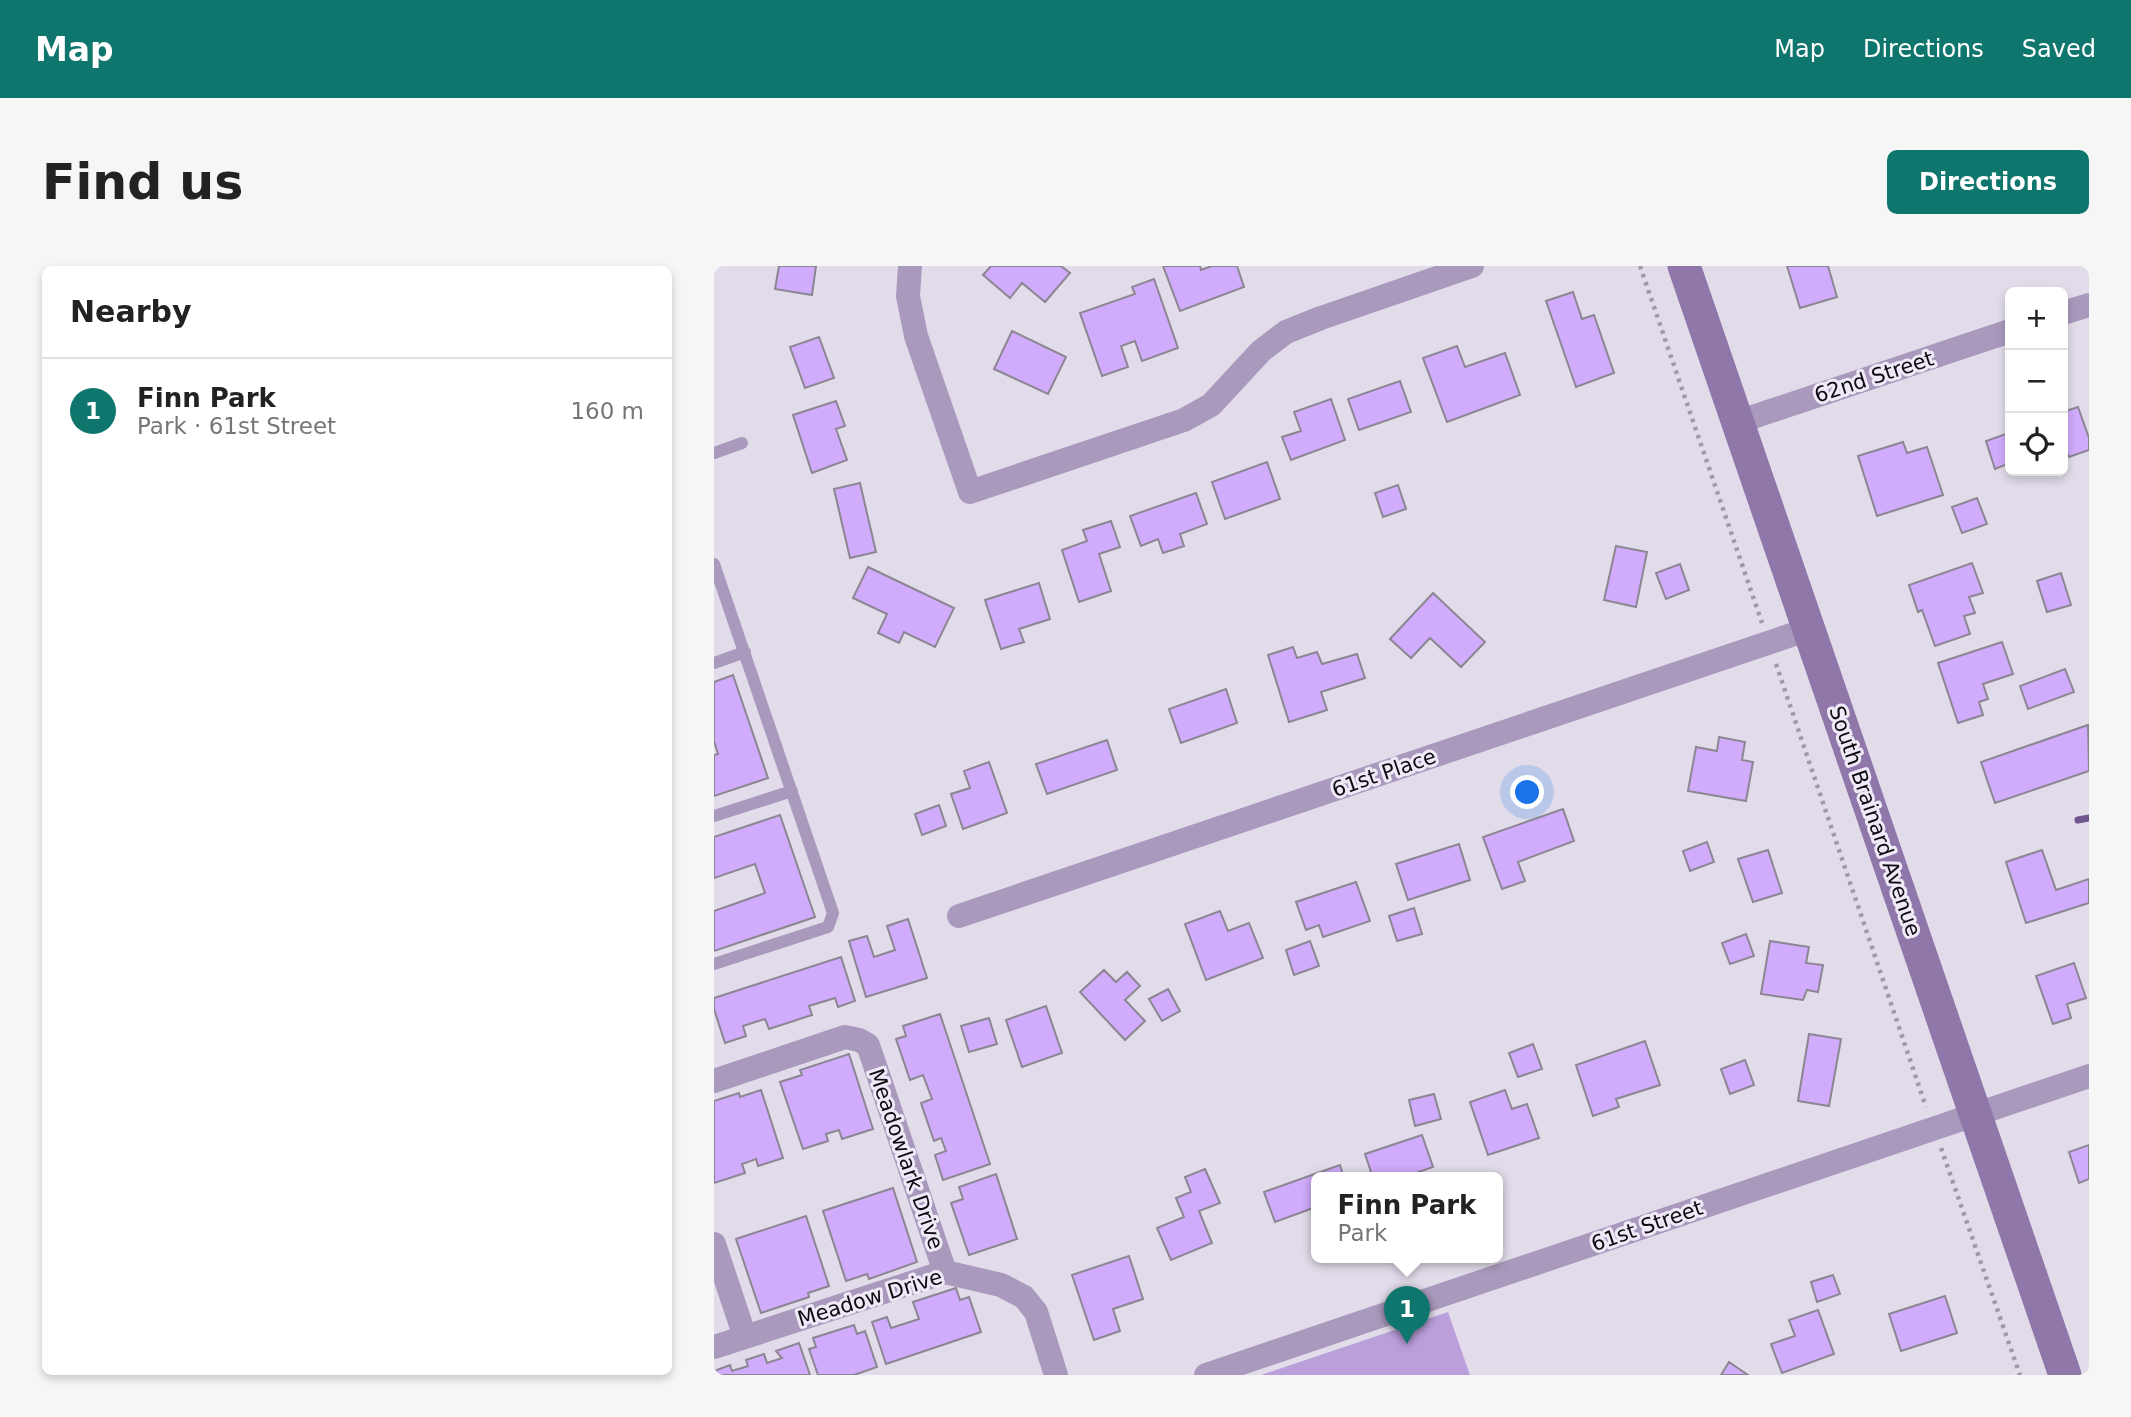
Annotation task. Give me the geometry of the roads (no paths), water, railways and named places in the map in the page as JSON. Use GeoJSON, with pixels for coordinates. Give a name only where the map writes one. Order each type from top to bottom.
{"type":"FeatureCollection","features":[{"type":"Feature","properties":{"kind":"street"},"geometry":{"type":"LineString","coordinates":[[910,266],[908,296],[916,336],[970,492],[1184,420],[1211,405],[1261,351],[1286,332],[1472,266]]}},
{"type":"Feature","properties":{"kind":"street","name":"South Brainard Avenue"},"geometry":{"type":"LineString","coordinates":[[1684,266],[2065,1375]]}},
{"type":"Feature","properties":{"kind":"street"},"geometry":{"type":"LineString","coordinates":[[2068,311],[2089,305]]}},
{"type":"Feature","properties":{"kind":"street","name":"62nd Street"},"geometry":{"type":"LineString","coordinates":[[1738,422],[2005,333]]}},
{"type":"Feature","properties":{"kind":"street","name":"61st Place"},"geometry":{"type":"LineString","coordinates":[[959,916],[1809,629]]}},
{"type":"Feature","properties":{"kind":"street","name":"Meadowlark Drive"},"geometry":{"type":"LineString","coordinates":[[714,1082],[845,1037],[868,1045],[944,1272]]}},
{"type":"Feature","properties":{"kind":"street","name":"61st Street"},"geometry":{"type":"LineString","coordinates":[[1206,1375],[2089,1076]]}},
{"type":"Feature","properties":{"kind":"street"},"geometry":{"type":"LineString","coordinates":[[714,1244],[745,1337]]}},
{"type":"Feature","properties":{"kind":"street","name":"Meadow Drive"},"geometry":{"type":"LineString","coordinates":[[714,1347],[944,1272],[1001,1285],[1024,1297],[1036,1312],[1056,1375]]}},
{"type":"Feature","properties":{"kind":"lane"},"geometry":{"type":"LineString","coordinates":[[714,453],[742,443]]}},
{"type":"Feature","properties":{"kind":"lane"},"geometry":{"type":"LineString","coordinates":[[714,564],[833,913],[828,927],[714,964]]}},
{"type":"Feature","properties":{"kind":"lane"},"geometry":{"type":"LineString","coordinates":[[714,663],[745,652]]}},
{"type":"Feature","properties":{"kind":"lane"},"geometry":{"type":"LineString","coordinates":[[714,816],[792,791]]}},
{"type":"Feature","properties":{"kind":"waterway"},"geometry":{"type":"LineString","coordinates":[[2078,820],[2089,818]]}},
{"type":"Feature","properties":{"kind":"place","name":"Finn Park"},"geometry":{"type":"Point","coordinates":[1407,1344]}}]}
